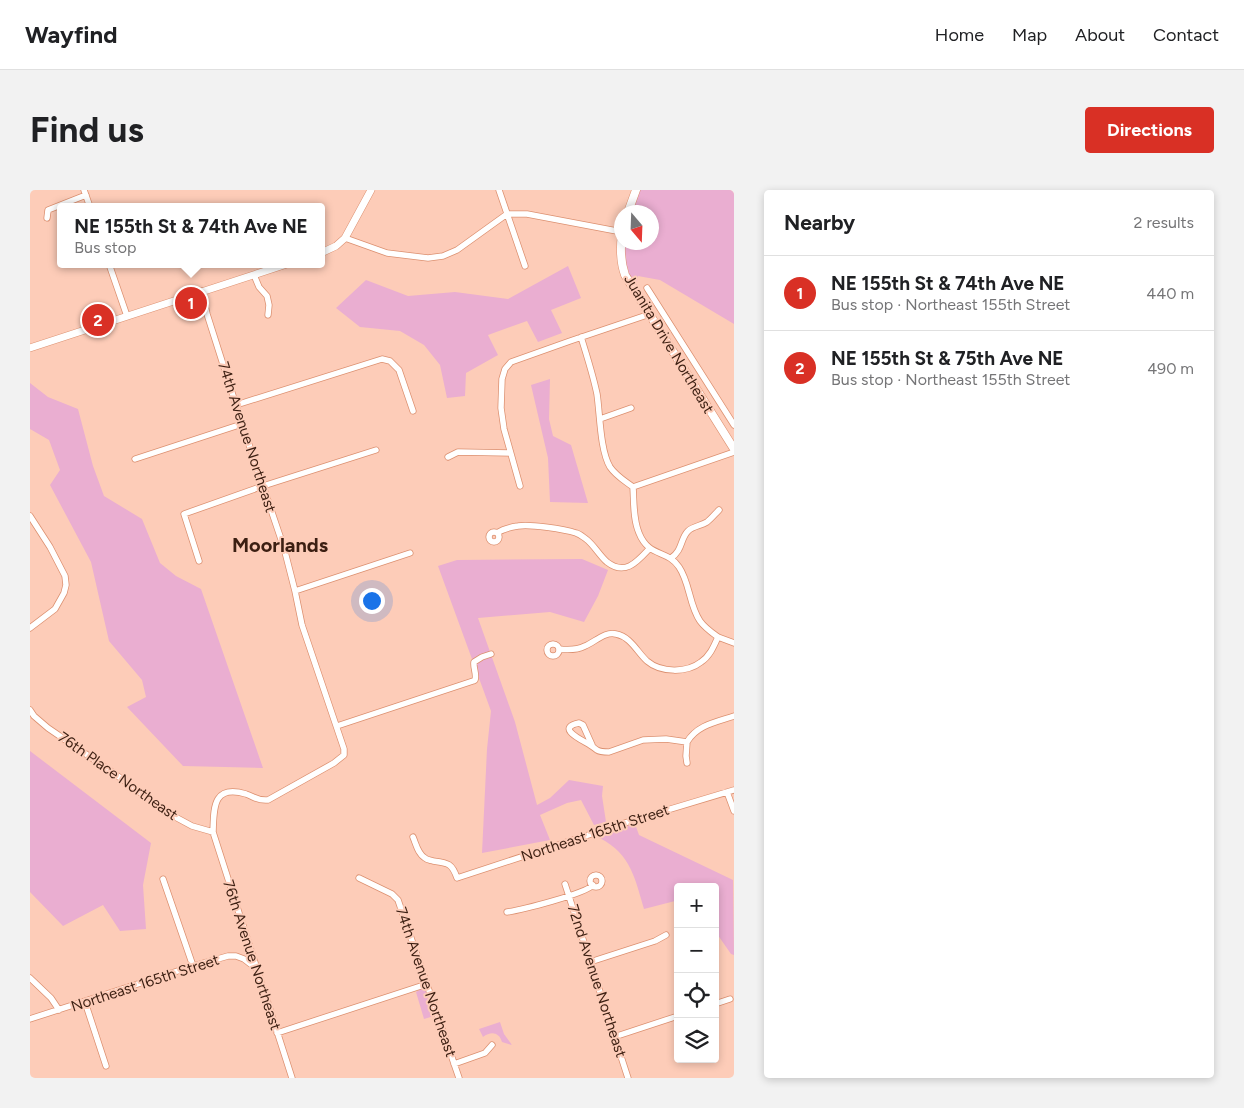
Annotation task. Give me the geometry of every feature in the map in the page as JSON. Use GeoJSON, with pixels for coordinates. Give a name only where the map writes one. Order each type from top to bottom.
{"type":"FeatureCollection","features":[{"type":"Feature","properties":{"kind":"main road"},"geometry":{"type":"LineString","coordinates":[[631,205],[636,190]]}},
{"type":"Feature","properties":{"kind":"main road","name":"Juanita Drive Northeast"},"geometry":{"type":"LineString","coordinates":[[620,250],[623,268],[631,284],[734,451]]}},
{"type":"Feature","properties":{"kind":"street"},"geometry":{"type":"LineString","coordinates":[[325,251],[346,238],[371,190]]}},
{"type":"Feature","properties":{"kind":"street"},"geometry":{"type":"LineString","coordinates":[[499,190],[525,266]]}},
{"type":"Feature","properties":{"kind":"street"},"geometry":{"type":"LineString","coordinates":[[62,203],[85,192]]}},
{"type":"Feature","properties":{"kind":"street"},"geometry":{"type":"LineString","coordinates":[[47,218],[48,210],[57,206]]}},
{"type":"Feature","properties":{"kind":"street"},"geometry":{"type":"LineString","coordinates":[[346,238],[387,253],[428,258],[443,256],[457,250],[507,214],[528,214],[614,231]]}},
{"type":"Feature","properties":{"kind":"street"},"geometry":{"type":"LineString","coordinates":[[110,268],[127,316]]}},
{"type":"Feature","properties":{"kind":"street"},"geometry":{"type":"LineString","coordinates":[[30,348],[274,268]]}},
{"type":"Feature","properties":{"kind":"street"},"geometry":{"type":"LineString","coordinates":[[254,274],[258,287],[267,296],[269,305],[268,315]]}},
{"type":"Feature","properties":{"kind":"street"},"geometry":{"type":"LineString","coordinates":[[648,288],[734,424]]}},
{"type":"Feature","properties":{"kind":"street","name":"74th Avenue Northeast"},"geometry":{"type":"LineString","coordinates":[[202,292],[207,314],[242,424],[284,548],[296,591],[302,625],[344,749],[344,754],[323,770],[268,800],[261,800],[246,794],[233,792],[224,794],[217,799],[214,806],[212,832]]}},
{"type":"Feature","properties":{"kind":"street"},"geometry":{"type":"LineString","coordinates":[[520,486],[504,430],[501,408],[502,379],[505,369],[511,362],[650,314]]}},
{"type":"Feature","properties":{"kind":"street"},"geometry":{"type":"LineString","coordinates":[[582,337],[596,391],[602,443],[609,466],[616,475],[634,487]]}},
{"type":"Feature","properties":{"kind":"street"},"geometry":{"type":"LineString","coordinates":[[236,405],[382,359],[390,361],[399,370],[413,411]]}},
{"type":"Feature","properties":{"kind":"street"},"geometry":{"type":"LineString","coordinates":[[600,418],[632,408]]}},
{"type":"Feature","properties":{"kind":"street"},"geometry":{"type":"LineString","coordinates":[[135,459],[242,424]]}},
{"type":"Feature","properties":{"kind":"street"},"geometry":{"type":"LineString","coordinates":[[199,561],[184,514],[263,486],[376,450]]}},
{"type":"Feature","properties":{"kind":"street"},"geometry":{"type":"LineString","coordinates":[[634,487],[734,451]]}},
{"type":"Feature","properties":{"kind":"street"},"geometry":{"type":"LineString","coordinates":[[448,457],[458,452],[510,453]]}},
{"type":"Feature","properties":{"kind":"street"},"geometry":{"type":"LineString","coordinates":[[634,487],[635,522],[639,534],[649,549],[671,558],[678,566],[683,574],[697,615],[706,628],[718,637],[734,643]]}},
{"type":"Feature","properties":{"kind":"street"},"geometry":{"type":"LineString","coordinates":[[671,558],[680,549],[688,531],[707,522],[719,510]]}},
{"type":"Feature","properties":{"kind":"street"},"geometry":{"type":"LineString","coordinates":[[30,516],[50,547],[65,576],[66,585],[64,593],[55,609],[30,628]]}},
{"type":"Feature","properties":{"kind":"street"},"geometry":{"type":"LineString","coordinates":[[497,533],[506,528],[521,526],[578,534],[588,540],[607,562],[616,567],[633,565],[649,549]]}},
{"type":"Feature","properties":{"kind":"street"},"geometry":{"type":"LineString","coordinates":[[296,591],[410,553]]}},
{"type":"Feature","properties":{"kind":"street"},"geometry":{"type":"LineString","coordinates":[[558,650],[574,650],[584,647],[607,634],[617,634],[628,640],[646,661],[655,667],[672,671],[700,663],[711,651],[718,637]]}},
{"type":"Feature","properties":{"kind":"street"},"geometry":{"type":"LineString","coordinates":[[337,726],[473,681],[476,677],[474,662],[491,654]]}},
{"type":"Feature","properties":{"kind":"street","name":"76th Place Northeast"},"geometry":{"type":"LineString","coordinates":[[30,710],[48,728],[166,812],[192,826],[212,832]]}},
{"type":"Feature","properties":{"kind":"street"},"geometry":{"type":"LineString","coordinates":[[688,763],[686,748],[691,736],[704,726],[734,716]]}},
{"type":"Feature","properties":{"kind":"street"},"geometry":{"type":"LineString","coordinates":[[592,745],[596,749],[609,752],[643,740],[666,739],[687,742]]}},
{"type":"Feature","properties":{"kind":"street","name":"Northeast 165th Street"},"geometry":{"type":"LineString","coordinates":[[413,837],[422,856],[428,860],[450,864],[457,878],[734,790]]}},
{"type":"Feature","properties":{"kind":"street"},"geometry":{"type":"LineString","coordinates":[[727,792],[734,811]]}},
{"type":"Feature","properties":{"kind":"street","name":"76th Avenue Northeast"},"geometry":{"type":"LineString","coordinates":[[212,832],[292,1078]]}},
{"type":"Feature","properties":{"kind":"street","name":"74th Avenue Northeast"},"geometry":{"type":"LineString","coordinates":[[359,878],[392,894],[398,900],[459,1078]]}},
{"type":"Feature","properties":{"kind":"street"},"geometry":{"type":"LineString","coordinates":[[164,879],[193,966]]}},
{"type":"Feature","properties":{"kind":"street","name":"72nd Avenue Northeast"},"geometry":{"type":"LineString","coordinates":[[565,884],[628,1078]]}},
{"type":"Feature","properties":{"kind":"street"},"geometry":{"type":"LineString","coordinates":[[507,912],[521,910],[569,896],[588,889],[593,885]]}},
{"type":"Feature","properties":{"kind":"street"},"geometry":{"type":"LineString","coordinates":[[590,962],[655,941],[666,935]]}},
{"type":"Feature","properties":{"kind":"street","name":"Northeast 165th Street"},"geometry":{"type":"LineString","coordinates":[[30,1019],[228,956],[244,959],[257,968]]}},
{"type":"Feature","properties":{"kind":"street"},"geometry":{"type":"LineString","coordinates":[[30,978],[51,998],[59,1010]]}},
{"type":"Feature","properties":{"kind":"street"},"geometry":{"type":"LineString","coordinates":[[277,1033],[427,984]]}},
{"type":"Feature","properties":{"kind":"street"},"geometry":{"type":"LineString","coordinates":[[719,1003],[730,999]]}},
{"type":"Feature","properties":{"kind":"street"},"geometry":{"type":"LineString","coordinates":[[85,1002],[106,1066]]}},
{"type":"Feature","properties":{"kind":"street"},"geometry":{"type":"LineString","coordinates":[[614,1037],[674,1017]]}},
{"type":"Feature","properties":{"kind":"street"},"geometry":{"type":"LineString","coordinates":[[454,1064],[485,1053],[492,1045]]}},
{"type":"Feature","properties":{"kind":"shaded area"},"geometry":{"type":"Polygon","coordinates":[[[636,190],[734,190],[734,324],[660,280],[638,276],[635,294],[623,276],[622,250],[659,250],[659,205],[631,205],[636,190]]]}},
{"type":"Feature","properties":{"kind":"shaded area"},"geometry":{"type":"Polygon","coordinates":[[[568,266],[581,298],[551,310],[562,333],[538,342],[527,321],[488,335],[498,355],[466,373],[465,396],[447,398],[440,365],[424,345],[400,331],[360,327],[336,308],[366,280],[408,296],[455,292],[508,299],[568,266]]]}},
{"type":"Feature","properties":{"kind":"shaded area"},"geometry":{"type":"Polygon","coordinates":[[[550,379],[549,419],[553,436],[571,445],[588,503],[550,502],[548,458],[531,385],[550,379]]]}},
{"type":"Feature","properties":{"kind":"shaded area"},"geometry":{"type":"Polygon","coordinates":[[[30,383],[48,397],[78,409],[93,466],[104,496],[142,519],[160,563],[176,576],[201,589],[263,768],[183,766],[127,707],[146,697],[142,680],[109,641],[91,562],[50,485],[60,470],[49,440],[30,429],[30,383]]]}},
{"type":"Feature","properties":{"kind":"shaded area"},"geometry":{"type":"Polygon","coordinates":[[[582,559],[608,570],[598,596],[584,622],[550,612],[478,618],[515,722],[537,805],[550,798],[569,780],[603,786],[602,796],[606,822],[594,825],[581,800],[567,803],[540,815],[550,840],[482,853],[487,749],[491,711],[438,566],[457,560],[582,559]]]}},
{"type":"Feature","properties":{"kind":"shaded area"},"geometry":{"type":"Polygon","coordinates":[[[30,751],[151,843],[143,885],[146,929],[120,931],[103,905],[63,926],[30,892],[30,751]]]}},
{"type":"Feature","properties":{"kind":"shaded area"},"geometry":{"type":"Polygon","coordinates":[[[634,821],[639,835],[733,880],[734,955],[731,954],[719,937],[719,883],[674,883],[674,901],[644,909],[628,864],[615,848],[593,835],[634,821]]]}},
{"type":"Feature","properties":{"kind":"shaded area"},"geometry":{"type":"Polygon","coordinates":[[[421,989],[427,992],[434,1016],[424,1019],[416,992],[421,989]]]}},
{"type":"Feature","properties":{"kind":"shaded area"},"geometry":{"type":"Polygon","coordinates":[[[500,1022],[504,1034],[512,1045],[502,1042],[497,1034],[489,1034],[483,1037],[479,1029],[500,1022]]]}},
{"type":"Feature","properties":{"kind":"place","name":"NE 155th St & 74th Ave NE"},"geometry":{"type":"Point","coordinates":[191,303]}},
{"type":"Feature","properties":{"kind":"place","name":"NE 155th St & 75th Ave NE"},"geometry":{"type":"Point","coordinates":[98,320]}},
{"type":"Feature","properties":{"kind":"district","name":"Moorlands"},"geometry":{"type":"Point","coordinates":[280,545]}}]}
